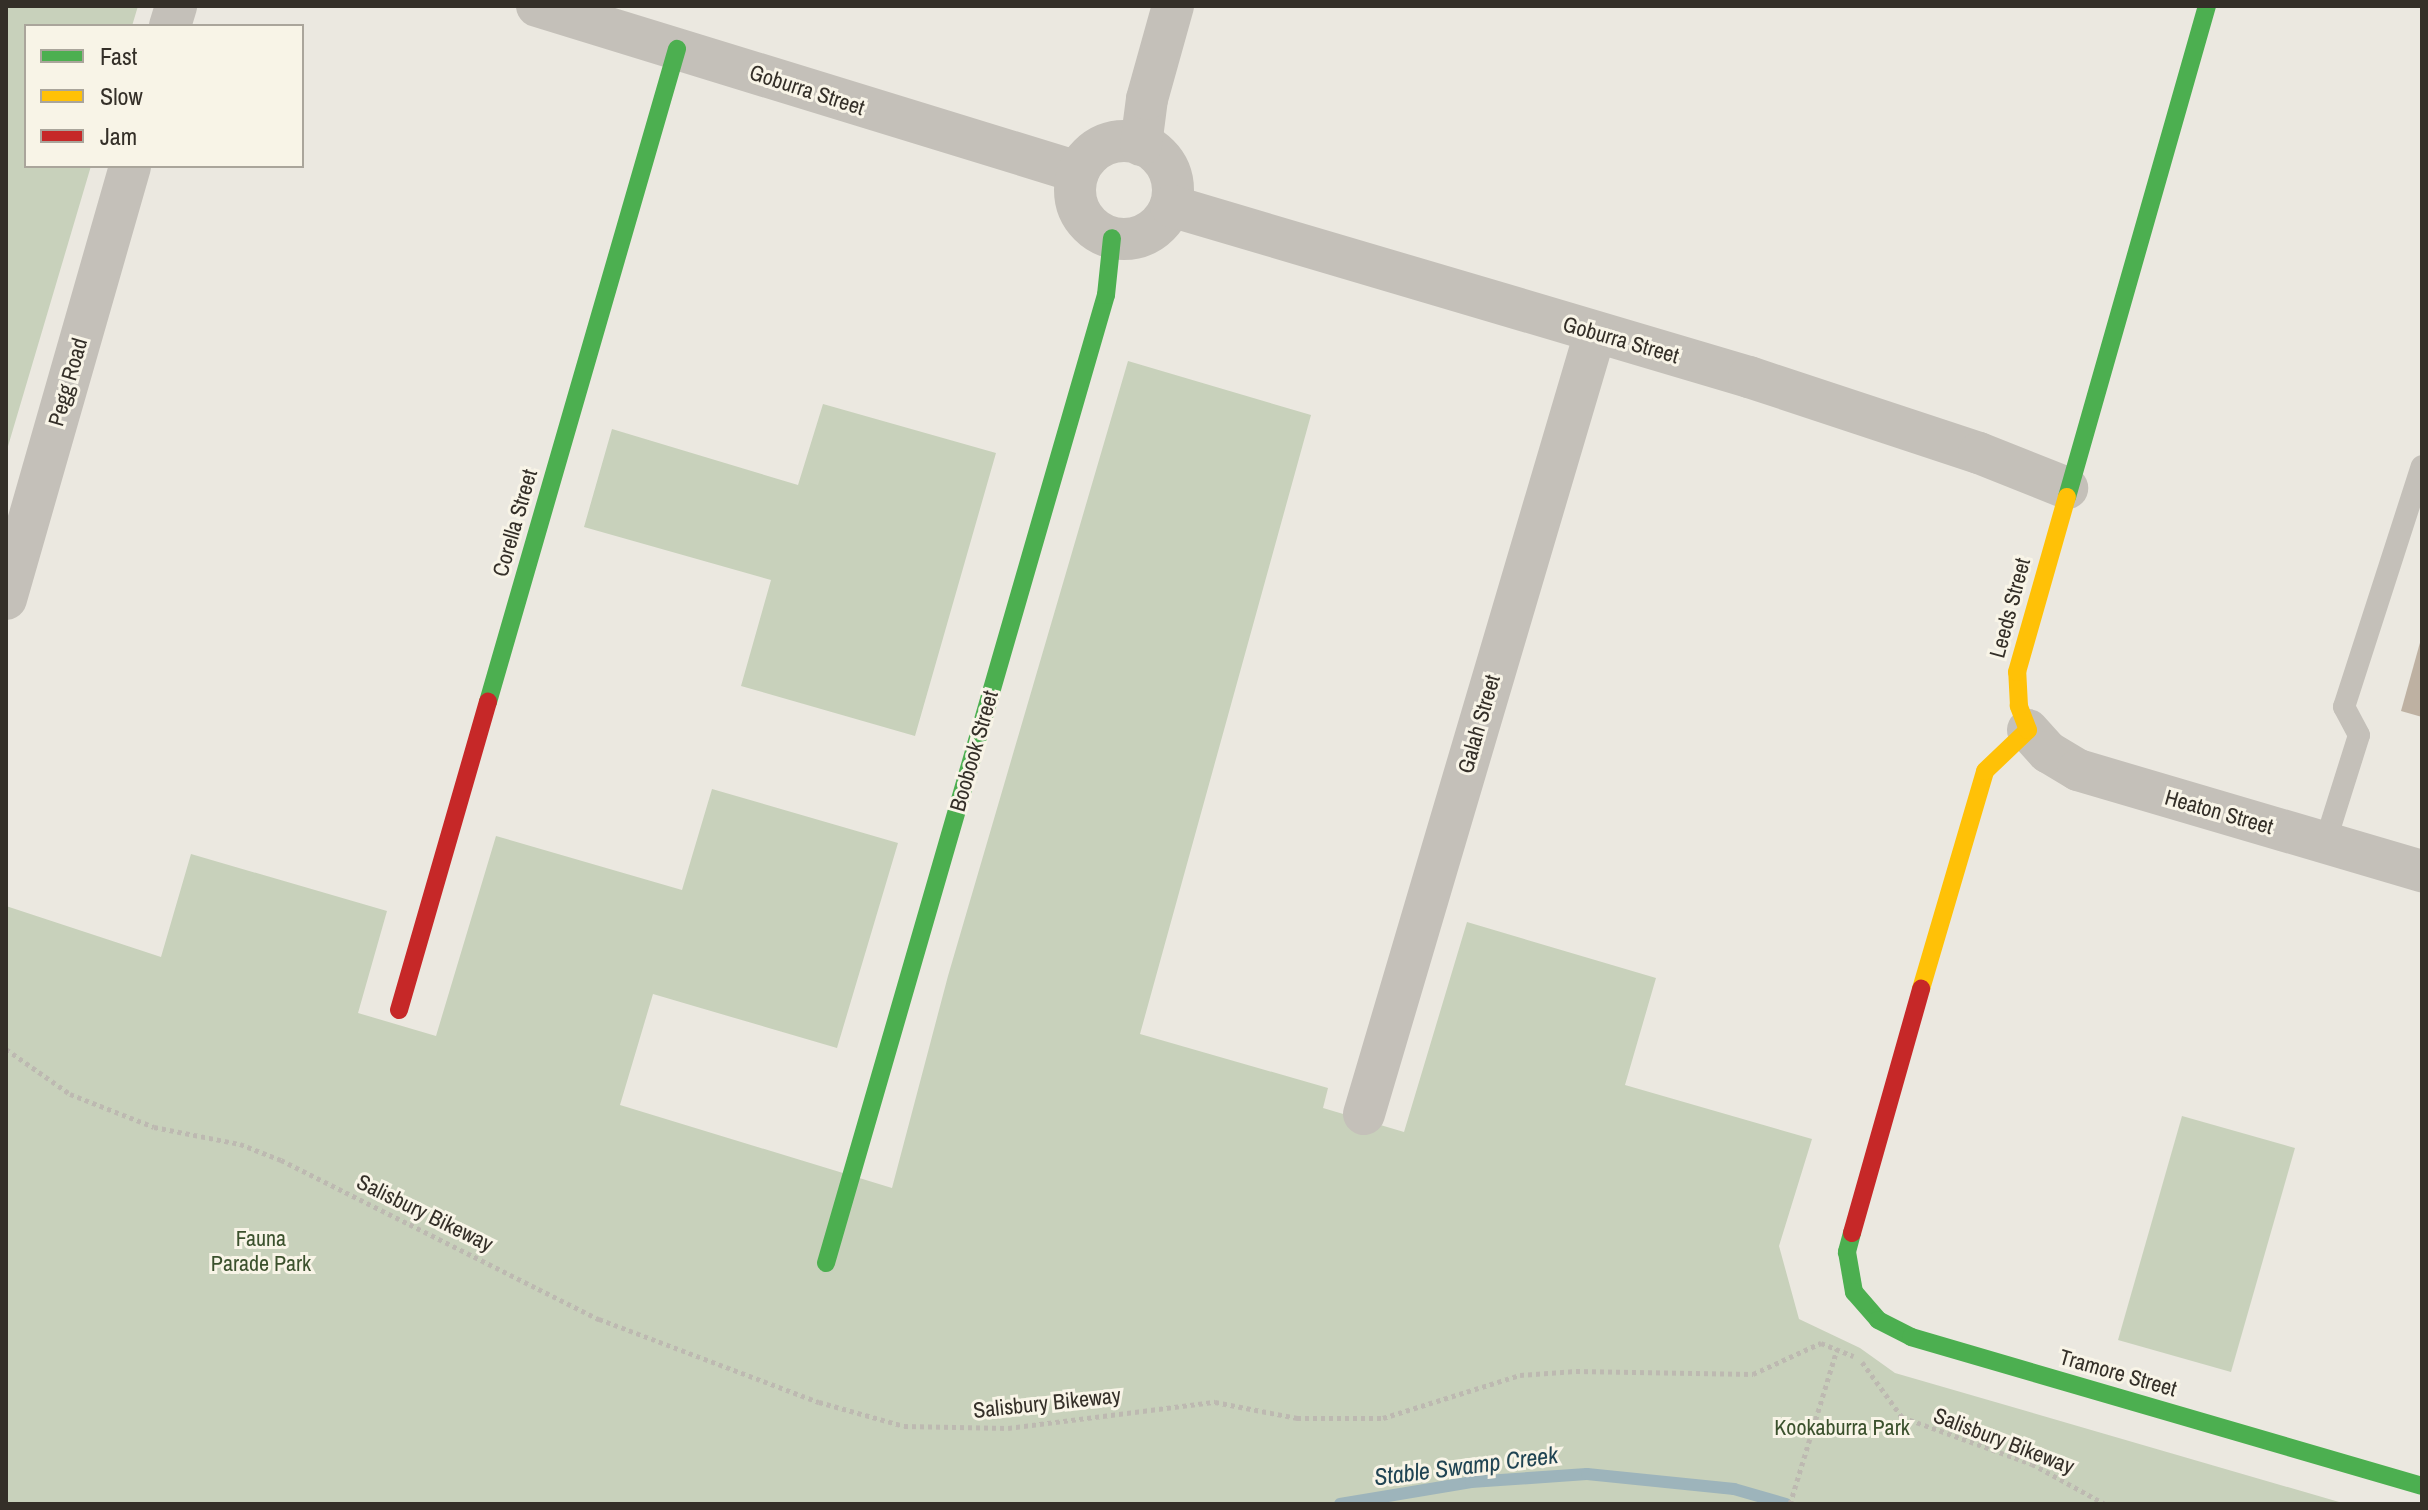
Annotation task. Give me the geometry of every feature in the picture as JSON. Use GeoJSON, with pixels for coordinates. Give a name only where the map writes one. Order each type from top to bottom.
{"type":"FeatureCollection","features":[{"type":"Feature","properties":{"kind":"street","name":"Goburra Street"},"geometry":{"type":"LineString","coordinates":[[537,6],[1078,172]]}},
{"type":"Feature","properties":{"kind":"street"},"geometry":{"type":"LineString","coordinates":[[1141,145],[1147,99],[1173,6]]}},
{"type":"Feature","properties":{"kind":"street","name":"Leeds Street"},"geometry":{"type":"LineString","coordinates":[[2028,730],[2019,706],[2017,672],[2207,6]]}},
{"type":"Feature","properties":{"kind":"street","name":"Corella Street"},"geometry":{"type":"LineString","coordinates":[[399,1010],[677,49]]}},
{"type":"Feature","properties":{"kind":"street"},"geometry":{"type":"LineString","coordinates":[[1126,142],[1141,145],[1165,163],[1174,191],[1171,206],[1164,219],[1141,237],[1112,238],[1096,231],[1077,205],[1078,172],[1097,149],[1126,142]]}},
{"type":"Feature","properties":{"kind":"street","name":"Pegg Road"},"geometry":{"type":"LineString","coordinates":[[6,599],[129,168]]}},
{"type":"Feature","properties":{"kind":"street","name":"Goburra Street"},"geometry":{"type":"LineString","coordinates":[[1171,206],[1749,377],[1979,453],[2067,488]]}},
{"type":"Feature","properties":{"kind":"street","name":"Boobook Street"},"geometry":{"type":"LineString","coordinates":[[826,1263],[1106,295],[1112,238]]}},
{"type":"Feature","properties":{"kind":"street","name":"Galah Street"},"geometry":{"type":"LineString","coordinates":[[1364,1114],[1595,333]]}},
{"type":"Feature","properties":{"kind":"street","name":"Heaton Street"},"geometry":{"type":"LineString","coordinates":[[2028,730],[2048,752],[2078,770],[2422,871]]}},
{"type":"Feature","properties":{"kind":"street","name":"Tramore Street"},"geometry":{"type":"LineString","coordinates":[[2028,730],[1985,771],[1972,805],[1847,1252],[1854,1292],[1878,1320],[1911,1337],[2422,1486]]}},
{"type":"Feature","properties":{"kind":"lane"},"geometry":{"type":"LineString","coordinates":[[2325,843],[2359,735],[2344,707],[2422,466]]}},
{"type":"Feature","properties":{"kind":"path","name":"Salisbury Bikeway"},"geometry":{"type":"LineString","coordinates":[[6,1049],[70,1094],[154,1127],[240,1144],[281,1160],[599,1319],[819,1402],[904,1426],[1008,1428],[1215,1402],[1297,1418],[1383,1418],[1520,1375],[1576,1371],[1753,1374],[1807,1345],[1837,1349],[1866,1365],[1902,1417],[2032,1464],[2105,1504]]}},
{"type":"Feature","properties":{"kind":"path"},"geometry":{"type":"LineString","coordinates":[[1790,1504],[1837,1349]]}},
{"type":"Feature","properties":{"kind":"green space"},"geometry":{"type":"Polygon","coordinates":[[[6,6],[138,6],[133,24],[24,24],[24,168],[90,168],[6,453],[6,6]]]}},
{"type":"Feature","properties":{"kind":"green space","name":"Fauna Parade Park"},"geometry":{"type":"Polygon","coordinates":[[[1128,361],[1311,415],[1140,1034],[1328,1088],[1323,1108],[1404,1132],[1467,922],[1656,978],[1625,1085],[1812,1139],[1779,1246],[1799,1319],[1860,1348],[1895,1373],[2346,1504],[6,1504],[6,906],[161,957],[191,854],[387,911],[358,1013],[436,1036],[496,836],[682,890],[712,789],[898,843],[837,1048],[653,994],[620,1105],[892,1188],[948,976],[1128,361]]]}},
{"type":"Feature","properties":{"kind":"green space"},"geometry":{"type":"Polygon","coordinates":[[[823,404],[996,453],[915,736],[741,686],[771,580],[584,527],[612,429],[798,485],[823,404]]]}},
{"type":"Feature","properties":{"kind":"green space"},"geometry":{"type":"Polygon","coordinates":[[[2182,1116],[2295,1148],[2231,1372],[2118,1340],[2182,1116]]]}},
{"type":"Feature","properties":{"kind":"building"},"geometry":{"type":"Polygon","coordinates":[[[2422,639],[2422,717],[2401,711],[2422,639]]]}},
{"type":"Feature","properties":{"kind":"waterway","name":"Stable Swamp Creek"},"geometry":{"type":"LineString","coordinates":[[1340,1504],[1471,1482],[1587,1474],[1734,1489],[1786,1504]]}},
{"type":"Feature","properties":{"kind":"traffic: fast"},"geometry":{"type":"LineString","coordinates":[[2067,497],[2207,6]]}},
{"type":"Feature","properties":{"kind":"traffic: fast"},"geometry":{"type":"LineString","coordinates":[[488,702],[677,49]]}},
{"type":"Feature","properties":{"kind":"traffic: fast"},"geometry":{"type":"LineString","coordinates":[[826,1263],[1106,295],[1112,238]]}},
{"type":"Feature","properties":{"kind":"traffic: fast"},"geometry":{"type":"LineString","coordinates":[[1852,1233],[1847,1252],[1854,1292],[1878,1320],[1911,1337],[2422,1486]]}},
{"type":"Feature","properties":{"kind":"traffic: slow"},"geometry":{"type":"LineString","coordinates":[[1921,989],[1985,771],[2028,730],[2019,706],[2017,672],[2067,497]]}},
{"type":"Feature","properties":{"kind":"traffic: jam"},"geometry":{"type":"LineString","coordinates":[[399,1010],[488,702]]}},
{"type":"Feature","properties":{"kind":"traffic: jam"},"geometry":{"type":"LineString","coordinates":[[1852,1233],[1921,989]]}},
{"type":"Feature","properties":{"kind":"park label","name":"Kookaburra Park"},"geometry":{"type":"Point","coordinates":[1842,1428]}}]}
